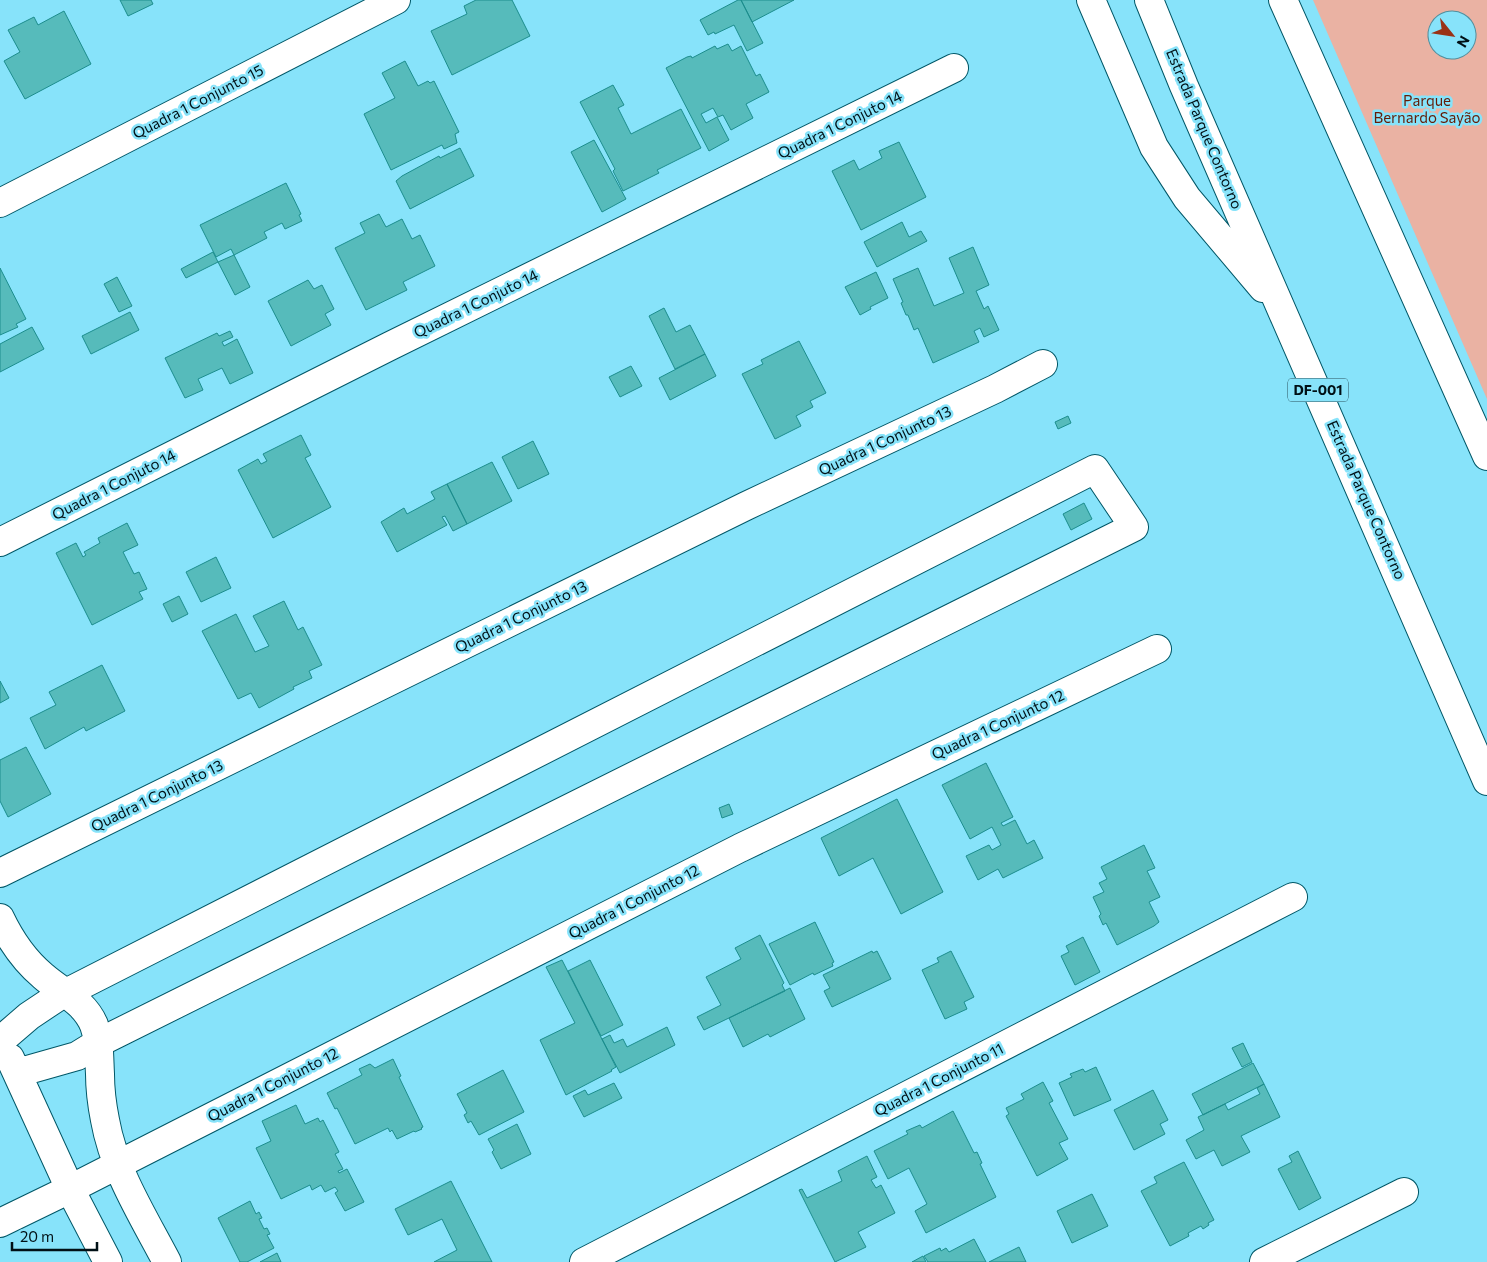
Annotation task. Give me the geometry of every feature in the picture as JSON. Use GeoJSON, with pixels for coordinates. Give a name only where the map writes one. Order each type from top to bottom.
{"type":"FeatureCollection","features":[{"type":"Feature","properties":{"kind":"street","name":"Quadra 1 Conjunto 15"},"geometry":{"type":"LineString","coordinates":[[0,203],[396,0]]}},
{"type":"Feature","properties":{"kind":"street"},"geometry":{"type":"LineString","coordinates":[[1091,0],[1154,147],[1187,198],[1283,311]]}},
{"type":"Feature","properties":{"kind":"street","name":"Estrada Parque Contorno"},"geometry":{"type":"LineString","coordinates":[[1149,0],[1487,781]]}},
{"type":"Feature","properties":{"kind":"street"},"geometry":{"type":"LineString","coordinates":[[1283,0],[1487,456]]}},
{"type":"Feature","properties":{"kind":"street","name":"Quadra 1 Conjuto 14"},"geometry":{"type":"LineString","coordinates":[[0,542],[390,346],[954,68]]}},
{"type":"Feature","properties":{"kind":"street","name":"Quadra 1 Conjunto 13"},"geometry":{"type":"LineString","coordinates":[[0,873],[746,506],[995,389],[1043,364]]}},
{"type":"Feature","properties":{"kind":"street"},"geometry":{"type":"LineString","coordinates":[[17,1073],[77,1056],[98,1043],[1134,527],[1095,469],[42,1006],[0,1040],[70,1189],[108,1262]]}},
{"type":"Feature","properties":{"kind":"street","name":"Quadra 1 Conjunto 12"},"geometry":{"type":"LineString","coordinates":[[0,1223],[740,848],[1157,650]]}},
{"type":"Feature","properties":{"kind":"street","name":"Quadra 1 Conjunto 11"},"geometry":{"type":"LineString","coordinates":[[584,1262],[1293,897]]}},
{"type":"Feature","properties":{"kind":"street"},"geometry":{"type":"LineString","coordinates":[[0,918],[21,952],[42,976],[85,1009],[94,1026],[98,1043],[105,1120],[116,1164],[167,1262]]}},
{"type":"Feature","properties":{"kind":"street"},"geometry":{"type":"LineString","coordinates":[[1264,1262],[1404,1192]]}},
{"type":"Feature","properties":{"kind":"green space","name":"Parque Bernardo Sayão"},"geometry":{"type":"Polygon","coordinates":[[[1313,0],[1487,0],[1487,399],[1313,0]]]}},
{"type":"Feature","properties":{"kind":"building"},"geometry":{"type":"Polygon","coordinates":[[[120,0],[151,0],[153,4],[128,16],[120,0]]]}},
{"type":"Feature","properties":{"kind":"building"},"geometry":{"type":"Polygon","coordinates":[[[476,0],[512,0],[530,36],[452,75],[431,31],[467,14],[464,6],[476,0]]]}},
{"type":"Feature","properties":{"kind":"building"},"geometry":{"type":"Polygon","coordinates":[[[741,0],[763,43],[747,51],[734,25],[715,34],[714,32],[708,35],[700,20],[741,0]]]}},
{"type":"Feature","properties":{"kind":"building"},"geometry":{"type":"Polygon","coordinates":[[[741,0],[794,0],[752,22],[741,0]]]}},
{"type":"Feature","properties":{"kind":"building"},"geometry":{"type":"Polygon","coordinates":[[[64,11],[91,64],[25,99],[4,61],[20,52],[8,30],[34,17],[38,25],[64,11]]]}},
{"type":"Feature","properties":{"kind":"building"},"geometry":{"type":"Polygon","coordinates":[[[728,44],[732,51],[741,46],[756,76],[760,74],[769,92],[746,104],[753,118],[731,130],[723,115],[718,117],[713,108],[701,114],[706,123],[717,117],[729,140],[709,151],[666,68],[687,57],[691,56],[692,58],[715,46],[717,49],[728,44]]]}},
{"type":"Feature","properties":{"kind":"building"},"geometry":{"type":"Polygon","coordinates":[[[405,61],[418,86],[428,81],[430,83],[434,81],[459,132],[455,134],[457,143],[444,149],[442,145],[391,170],[364,114],[395,98],[382,73],[405,61]]]}},
{"type":"Feature","properties":{"kind":"building"},"geometry":{"type":"Polygon","coordinates":[[[613,85],[624,105],[618,108],[631,134],[681,109],[701,148],[657,170],[659,173],[623,191],[613,171],[615,169],[580,102],[613,85]]]}},
{"type":"Feature","properties":{"kind":"building"},"geometry":{"type":"Polygon","coordinates":[[[594,140],[626,199],[602,212],[571,152],[594,140]]]}},
{"type":"Feature","properties":{"kind":"building"},"geometry":{"type":"Polygon","coordinates":[[[899,142],[926,197],[861,230],[832,171],[854,160],[859,170],[882,158],[879,151],[899,142]]]}},
{"type":"Feature","properties":{"kind":"building"},"geometry":{"type":"Polygon","coordinates":[[[460,148],[474,176],[410,209],[396,181],[439,156],[440,158],[460,148]]]}},
{"type":"Feature","properties":{"kind":"building"},"geometry":{"type":"Polygon","coordinates":[[[286,183],[301,214],[299,215],[302,221],[285,229],[282,223],[264,232],[267,238],[234,255],[231,249],[216,257],[200,225],[286,183]]]}},
{"type":"Feature","properties":{"kind":"building"},"geometry":{"type":"Polygon","coordinates":[[[379,214],[386,227],[402,219],[412,239],[420,235],[435,266],[403,282],[407,290],[366,310],[335,248],[365,233],[360,223],[379,214]]]}},
{"type":"Feature","properties":{"kind":"building"},"geometry":{"type":"Polygon","coordinates":[[[902,222],[909,237],[921,231],[927,241],[877,267],[864,242],[902,222]]]}},
{"type":"Feature","properties":{"kind":"building"},"geometry":{"type":"Polygon","coordinates":[[[973,247],[989,285],[976,291],[984,309],[988,306],[999,330],[984,337],[980,328],[974,331],[979,342],[933,363],[918,328],[914,330],[908,315],[906,315],[901,303],[903,302],[893,279],[918,268],[934,306],[964,293],[949,258],[973,247]]]}},
{"type":"Feature","properties":{"kind":"building"},"geometry":{"type":"Polygon","coordinates":[[[213,252],[218,262],[186,278],[181,269],[213,252]]]}},
{"type":"Feature","properties":{"kind":"building"},"geometry":{"type":"Polygon","coordinates":[[[234,255],[250,287],[235,295],[218,262],[234,255]]]}},
{"type":"Feature","properties":{"kind":"building"},"geometry":{"type":"Polygon","coordinates":[[[0,268],[26,319],[16,324],[18,327],[0,335],[0,268]]]}},
{"type":"Feature","properties":{"kind":"building"},"geometry":{"type":"Polygon","coordinates":[[[876,272],[888,298],[870,307],[871,309],[860,315],[845,287],[876,272]]]}},
{"type":"Feature","properties":{"kind":"building"},"geometry":{"type":"Polygon","coordinates":[[[117,277],[132,306],[119,312],[104,284],[117,277]]]}},
{"type":"Feature","properties":{"kind":"building"},"geometry":{"type":"Polygon","coordinates":[[[308,280],[314,289],[322,285],[334,309],[325,314],[331,325],[291,346],[268,301],[308,280]]]}},
{"type":"Feature","properties":{"kind":"building"},"geometry":{"type":"Polygon","coordinates":[[[664,308],[676,332],[690,325],[705,354],[675,369],[649,316],[664,308]]]}},
{"type":"Feature","properties":{"kind":"building"},"geometry":{"type":"Polygon","coordinates":[[[130,312],[139,330],[91,354],[82,336],[130,312]]]}},
{"type":"Feature","properties":{"kind":"building"},"geometry":{"type":"Polygon","coordinates":[[[32,327],[44,349],[0,372],[0,344],[32,327]]]}},
{"type":"Feature","properties":{"kind":"building"},"geometry":{"type":"Polygon","coordinates":[[[230,331],[233,337],[222,342],[224,346],[237,339],[253,373],[230,384],[222,368],[198,379],[203,390],[185,398],[165,358],[217,333],[219,336],[230,331]]]}},
{"type":"Feature","properties":{"kind":"building"},"geometry":{"type":"Polygon","coordinates":[[[799,341],[826,393],[810,401],[813,407],[796,416],[801,426],[775,439],[742,374],[763,364],[761,360],[799,341]]]}},
{"type":"Feature","properties":{"kind":"building"},"geometry":{"type":"Polygon","coordinates":[[[705,354],[716,376],[670,400],[659,378],[705,354]]]}},
{"type":"Feature","properties":{"kind":"building"},"geometry":{"type":"Polygon","coordinates":[[[631,366],[642,386],[620,397],[609,377],[631,366]]]}},
{"type":"Feature","properties":{"kind":"building"},"geometry":{"type":"Polygon","coordinates":[[[1068,416],[1071,423],[1058,429],[1055,422],[1068,416]]]}},
{"type":"Feature","properties":{"kind":"building"},"geometry":{"type":"Polygon","coordinates":[[[301,435],[311,455],[305,458],[331,507],[273,538],[238,470],[258,459],[261,464],[267,461],[263,454],[301,435]]]}},
{"type":"Feature","properties":{"kind":"building"},"geometry":{"type":"Polygon","coordinates":[[[533,441],[549,474],[518,489],[502,457],[533,441]]]}},
{"type":"Feature","properties":{"kind":"building"},"geometry":{"type":"Polygon","coordinates":[[[492,462],[512,501],[467,524],[447,484],[492,462]]]}},
{"type":"Feature","properties":{"kind":"building"},"geometry":{"type":"Polygon","coordinates":[[[447,484],[467,524],[453,531],[445,516],[442,517],[447,525],[397,552],[381,522],[404,508],[407,514],[435,499],[431,492],[447,484]]]}},
{"type":"Feature","properties":{"kind":"building"},"geometry":{"type":"Polygon","coordinates":[[[1084,503],[1092,519],[1071,530],[1063,514],[1084,503]]]}},
{"type":"Feature","properties":{"kind":"building"},"geometry":{"type":"Polygon","coordinates":[[[127,523],[138,545],[123,552],[134,574],[139,572],[147,589],[139,592],[143,599],[92,625],[56,553],[76,543],[83,557],[86,555],[84,552],[100,543],[98,538],[127,523]]]}},
{"type":"Feature","properties":{"kind":"building"},"geometry":{"type":"Polygon","coordinates":[[[216,557],[231,588],[201,602],[186,572],[216,557]]]}},
{"type":"Feature","properties":{"kind":"building"},"geometry":{"type":"Polygon","coordinates":[[[179,596],[188,614],[172,622],[163,604],[179,596]]]}},
{"type":"Feature","properties":{"kind":"building"},"geometry":{"type":"Polygon","coordinates":[[[284,601],[298,630],[303,627],[322,665],[309,671],[312,678],[293,687],[294,689],[259,708],[251,693],[238,699],[202,631],[236,614],[255,652],[269,646],[253,616],[284,601]]]}},
{"type":"Feature","properties":{"kind":"building"},"geometry":{"type":"Polygon","coordinates":[[[102,665],[125,711],[86,731],[84,727],[45,749],[30,718],[56,705],[49,692],[102,665]]]}},
{"type":"Feature","properties":{"kind":"building"},"geometry":{"type":"Polygon","coordinates":[[[0,681],[9,698],[0,703],[0,681]]]}},
{"type":"Feature","properties":{"kind":"building"},"geometry":{"type":"Polygon","coordinates":[[[26,747],[51,794],[8,817],[0,801],[0,760],[26,747]]]}},
{"type":"Feature","properties":{"kind":"building"},"geometry":{"type":"Polygon","coordinates":[[[986,763],[1013,817],[1001,823],[1003,826],[1015,820],[1027,844],[1034,840],[1043,858],[1003,878],[998,869],[978,880],[966,856],[989,845],[992,850],[1001,845],[992,827],[970,839],[942,785],[986,763]]]}},
{"type":"Feature","properties":{"kind":"building"},"geometry":{"type":"Polygon","coordinates":[[[897,799],[943,892],[901,914],[873,858],[839,876],[821,838],[897,799]]]}},
{"type":"Feature","properties":{"kind":"building"},"geometry":{"type":"Polygon","coordinates":[[[729,804],[733,814],[722,818],[719,808],[729,804]]]}},
{"type":"Feature","properties":{"kind":"building"},"geometry":{"type":"Polygon","coordinates":[[[1144,845],[1155,868],[1147,871],[1160,897],[1149,902],[1159,922],[1117,945],[1106,923],[1103,925],[1099,916],[1101,914],[1093,897],[1104,892],[1099,883],[1107,879],[1101,867],[1144,845]]]}},
{"type":"Feature","properties":{"kind":"building"},"geometry":{"type":"Polygon","coordinates":[[[815,922],[834,962],[832,963],[833,966],[814,975],[813,973],[790,985],[769,944],[815,922]]]}},
{"type":"Feature","properties":{"kind":"building"},"geometry":{"type":"Polygon","coordinates":[[[760,935],[784,983],[782,985],[785,991],[704,1030],[697,1017],[721,1005],[706,977],[741,959],[735,948],[760,935]]]}},
{"type":"Feature","properties":{"kind":"building"},"geometry":{"type":"Polygon","coordinates":[[[1083,937],[1100,972],[1075,985],[1061,956],[1069,952],[1066,946],[1083,937]]]}},
{"type":"Feature","properties":{"kind":"building"},"geometry":{"type":"Polygon","coordinates":[[[872,951],[873,953],[877,951],[891,979],[832,1007],[824,991],[830,988],[823,975],[872,951]]]}},
{"type":"Feature","properties":{"kind":"building"},"geometry":{"type":"Polygon","coordinates":[[[951,951],[974,997],[964,1002],[967,1009],[945,1019],[922,970],[939,962],[937,958],[951,951]]]}},
{"type":"Feature","properties":{"kind":"building"},"geometry":{"type":"Polygon","coordinates":[[[562,960],[616,1067],[612,1071],[566,1095],[540,1040],[575,1023],[546,967],[562,960]]]}},
{"type":"Feature","properties":{"kind":"building"},"geometry":{"type":"Polygon","coordinates":[[[590,960],[623,1025],[601,1036],[568,971],[590,960]]]}},
{"type":"Feature","properties":{"kind":"building"},"geometry":{"type":"Polygon","coordinates":[[[790,988],[805,1019],[770,1037],[768,1034],[743,1047],[729,1018],[790,988]]]}},
{"type":"Feature","properties":{"kind":"building"},"geometry":{"type":"Polygon","coordinates":[[[667,1027],[675,1045],[620,1073],[602,1039],[610,1035],[614,1043],[623,1039],[627,1047],[667,1027]]]}},
{"type":"Feature","properties":{"kind":"building"},"geometry":{"type":"Polygon","coordinates":[[[1243,1043],[1252,1062],[1242,1067],[1232,1048],[1243,1043]]]}},
{"type":"Feature","properties":{"kind":"building"},"geometry":{"type":"Polygon","coordinates":[[[393,1059],[401,1076],[399,1077],[423,1127],[397,1139],[392,1130],[390,1132],[388,1128],[355,1144],[337,1108],[335,1109],[327,1093],[362,1075],[359,1069],[370,1064],[375,1068],[393,1059]]]}},
{"type":"Feature","properties":{"kind":"building"},"geometry":{"type":"Polygon","coordinates":[[[1253,1063],[1264,1084],[1203,1115],[1192,1094],[1253,1063]]]}},
{"type":"Feature","properties":{"kind":"building"},"geometry":{"type":"Polygon","coordinates":[[[1096,1067],[1111,1100],[1074,1116],[1059,1083],[1072,1077],[1070,1074],[1083,1069],[1085,1072],[1096,1067]]]}},
{"type":"Feature","properties":{"kind":"building"},"geometry":{"type":"Polygon","coordinates":[[[503,1070],[524,1112],[479,1135],[471,1121],[468,1123],[464,1115],[467,1113],[457,1094],[503,1070]]]}},
{"type":"Feature","properties":{"kind":"building"},"geometry":{"type":"Polygon","coordinates":[[[1043,1082],[1053,1101],[1049,1103],[1068,1139],[1059,1143],[1068,1159],[1037,1176],[1006,1116],[1009,1114],[1006,1108],[1024,1099],[1021,1094],[1043,1082]]]}},
{"type":"Feature","properties":{"kind":"building"},"geometry":{"type":"Polygon","coordinates":[[[614,1083],[622,1098],[584,1117],[573,1096],[585,1090],[588,1095],[614,1083]]]}},
{"type":"Feature","properties":{"kind":"building"},"geometry":{"type":"Polygon","coordinates":[[[1264,1084],[1280,1117],[1241,1136],[1250,1152],[1222,1166],[1214,1150],[1196,1159],[1186,1140],[1204,1130],[1198,1117],[1225,1104],[1228,1110],[1260,1094],[1257,1088],[1264,1084]]]}},
{"type":"Feature","properties":{"kind":"building"},"geometry":{"type":"Polygon","coordinates":[[[1153,1090],[1168,1120],[1160,1124],[1165,1134],[1134,1150],[1114,1110],[1153,1090]]]}},
{"type":"Feature","properties":{"kind":"building"},"geometry":{"type":"Polygon","coordinates":[[[296,1105],[305,1124],[318,1118],[320,1122],[323,1120],[339,1152],[335,1154],[343,1169],[338,1171],[339,1173],[347,1169],[364,1202],[345,1211],[335,1193],[338,1191],[335,1187],[325,1192],[321,1185],[312,1190],[310,1185],[281,1199],[256,1148],[271,1141],[262,1121],[296,1105]]]}},
{"type":"Feature","properties":{"kind":"building"},"geometry":{"type":"Polygon","coordinates":[[[953,1111],[974,1153],[977,1152],[982,1163],[980,1164],[996,1197],[926,1233],[915,1211],[927,1204],[909,1168],[888,1179],[874,1151],[908,1134],[906,1131],[920,1125],[922,1128],[953,1111]]]}},
{"type":"Feature","properties":{"kind":"building"},"geometry":{"type":"Polygon","coordinates":[[[517,1124],[531,1154],[501,1169],[488,1139],[517,1124]]]}},
{"type":"Feature","properties":{"kind":"building"},"geometry":{"type":"Polygon","coordinates":[[[1298,1151],[1321,1198],[1299,1210],[1278,1169],[1292,1162],[1289,1156],[1298,1151]]]}},
{"type":"Feature","properties":{"kind":"building"},"geometry":{"type":"Polygon","coordinates":[[[867,1156],[877,1177],[871,1180],[876,1188],[881,1185],[895,1213],[858,1232],[866,1247],[835,1262],[799,1190],[802,1189],[807,1198],[842,1181],[838,1171],[867,1156]]]}},
{"type":"Feature","properties":{"kind":"building"},"geometry":{"type":"Polygon","coordinates":[[[1184,1162],[1214,1220],[1203,1229],[1201,1226],[1188,1233],[1189,1236],[1170,1246],[1141,1191],[1157,1183],[1154,1177],[1184,1162]]]}},
{"type":"Feature","properties":{"kind":"building"},"geometry":{"type":"Polygon","coordinates":[[[451,1181],[492,1262],[434,1262],[457,1250],[442,1219],[408,1235],[395,1209],[451,1181]]]}},
{"type":"Feature","properties":{"kind":"building"},"geometry":{"type":"Polygon","coordinates":[[[1092,1194],[1108,1226],[1072,1243],[1057,1211],[1092,1194]]]}},
{"type":"Feature","properties":{"kind":"building"},"geometry":{"type":"Polygon","coordinates":[[[250,1201],[256,1214],[259,1212],[262,1218],[259,1219],[264,1229],[267,1228],[270,1234],[267,1235],[274,1248],[247,1262],[240,1262],[218,1218],[250,1201]]]}},
{"type":"Feature","properties":{"kind":"building"},"geometry":{"type":"Polygon","coordinates":[[[974,1239],[986,1262],[928,1262],[924,1256],[940,1248],[941,1251],[946,1248],[949,1252],[974,1239]]]}},
{"type":"Feature","properties":{"kind":"building"},"geometry":{"type":"Polygon","coordinates":[[[1019,1247],[1026,1262],[989,1262],[1019,1247]]]}},
{"type":"Feature","properties":{"kind":"building"},"geometry":{"type":"Polygon","coordinates":[[[277,1253],[281,1262],[260,1262],[277,1253]]]}},
{"type":"Feature","properties":{"kind":"building"},"geometry":{"type":"Polygon","coordinates":[[[923,1256],[926,1262],[912,1262],[923,1256]]]}}]}
